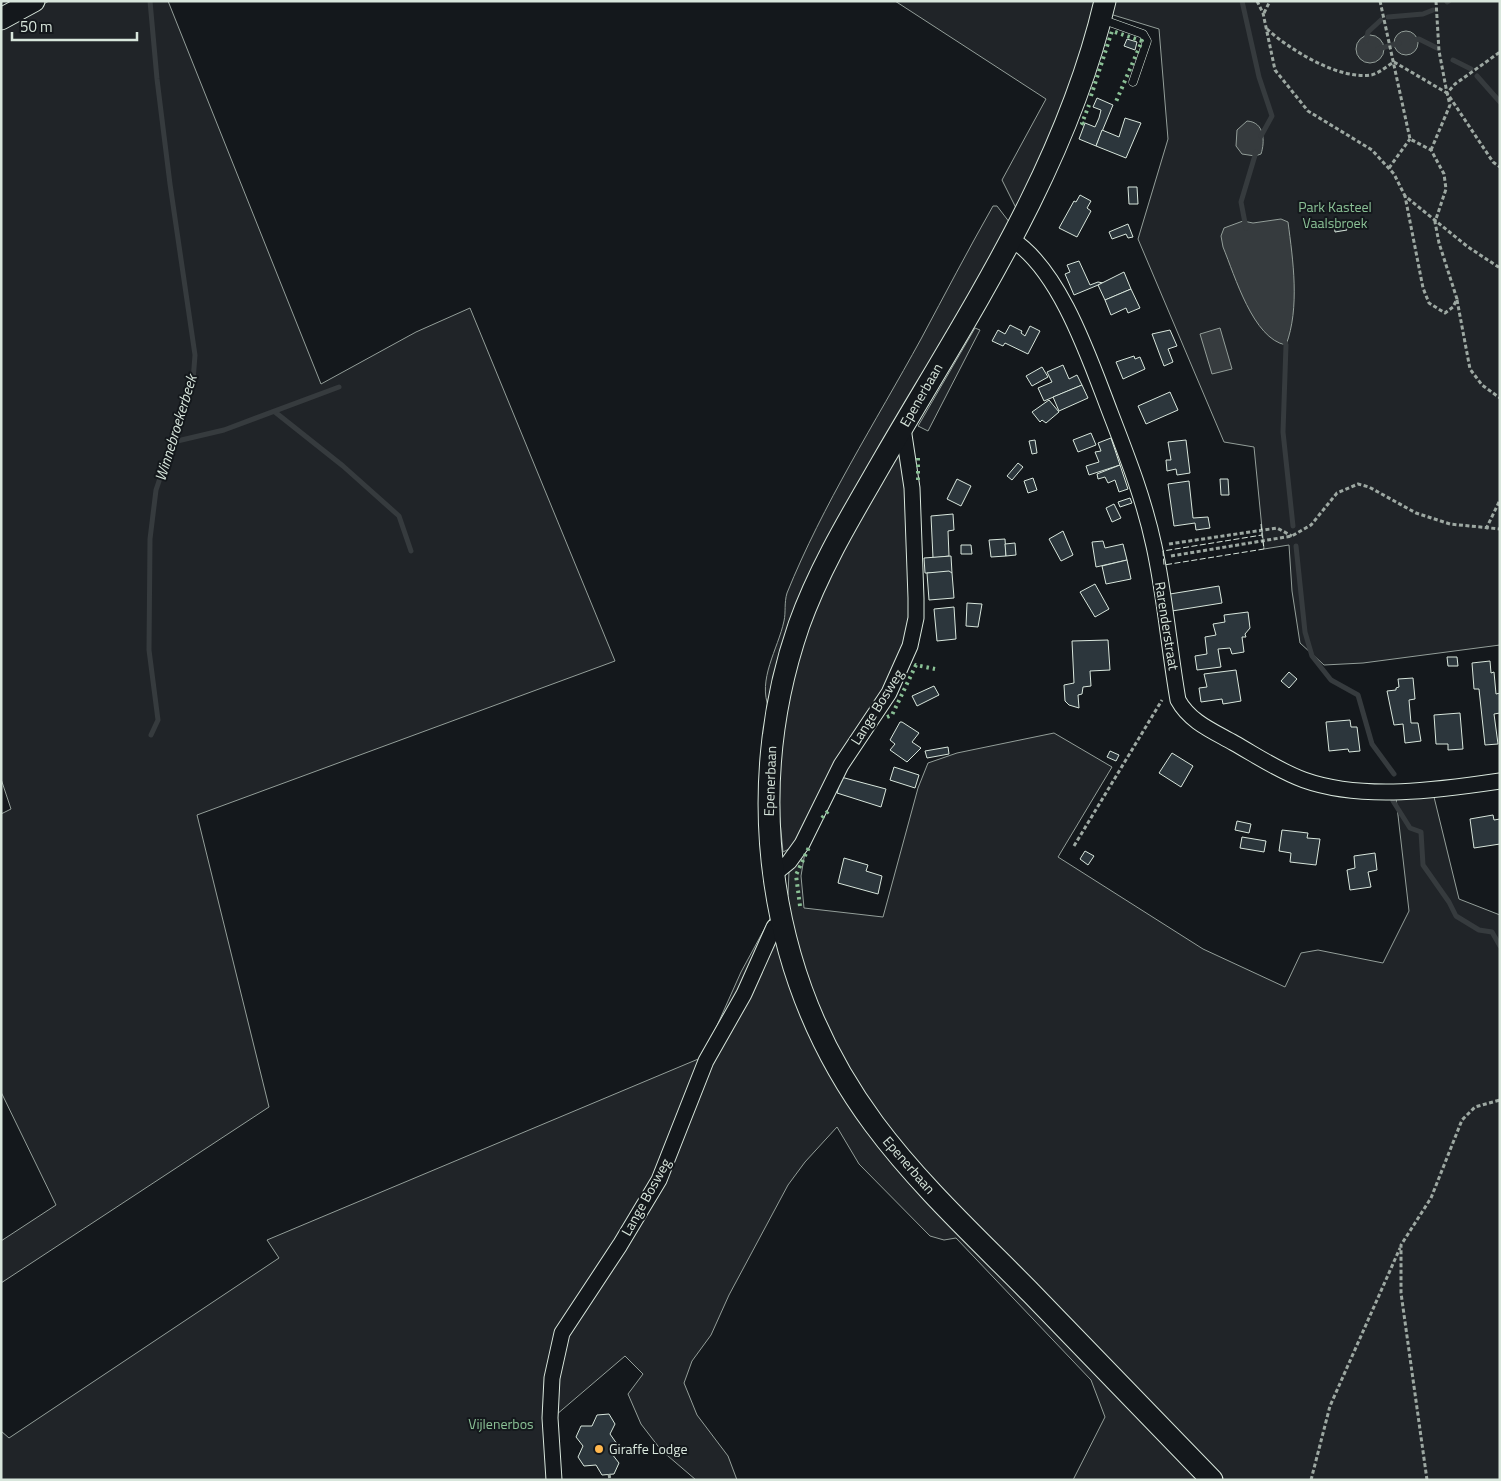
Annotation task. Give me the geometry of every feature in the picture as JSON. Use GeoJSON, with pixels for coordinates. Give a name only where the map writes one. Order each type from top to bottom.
{"type":"FeatureCollection","features":[{"type":"Feature","properties":{"kind":"street"},"geometry":{"type":"LineString","coordinates":[[1,19],[34,1]]}},
{"type":"Feature","properties":{"kind":"street","name":"Epenerbaan"},"geometry":{"type":"LineString","coordinates":[[1103,10],[1079,90],[1056,149],[1026,213],[825,564],[799,626],[777,712],[769,768],[769,824],[773,875],[790,958],[814,1018],[843,1078],[873,1123],[931,1191],[1212,1480]]}},
{"type":"Feature","properties":{"kind":"street","name":"Rarenderstraat"},"geometry":{"type":"LineString","coordinates":[[1011,239],[1030,254],[1046,274],[1080,336],[1134,476],[1155,553],[1178,700],[1183,708],[1197,722],[1268,763],[1304,780],[1343,790],[1392,792],[1500,781]]}},
{"type":"Feature","properties":{"kind":"street","name":"Lange Bosweg"},"geometry":{"type":"LineString","coordinates":[[773,875],[789,862],[802,844],[841,765],[889,693],[910,646],[916,618],[916,590],[912,488],[903,428]]}},
{"type":"Feature","properties":{"kind":"street","name":"Lange Bosweg"},"geometry":{"type":"LineString","coordinates":[[554,1480],[550,1418],[552,1378],[562,1333],[575,1310],[620,1245],[658,1180],[706,1061],[744,994],[768,937],[774,927],[782,925]]}},
{"type":"Feature","properties":{"kind":"lane"},"geometry":{"type":"LineString","coordinates":[[1103,10],[1143,34],[1147,41],[1133,82]]}},
{"type":"Feature","properties":{"kind":"path"},"geometry":{"type":"LineString","coordinates":[[1258,1],[1264,13],[1275,70],[1308,111],[1372,150],[1389,168],[1405,196],[1423,288],[1429,303],[1445,313],[1453,307],[1457,299]]}},
{"type":"Feature","properties":{"kind":"path"},"geometry":{"type":"LineString","coordinates":[[1264,13],[1270,1]]}},
{"type":"Feature","properties":{"kind":"path"},"geometry":{"type":"LineString","coordinates":[[1380,1],[1389,50],[1394,62],[1410,139],[1389,168]]}},
{"type":"Feature","properties":{"kind":"path"},"geometry":{"type":"LineString","coordinates":[[1431,150],[1450,105],[1439,51],[1436,1]]}},
{"type":"Feature","properties":{"kind":"path"},"geometry":{"type":"LineString","coordinates":[[1266,29],[1285,45],[1333,69],[1355,76],[1373,75],[1394,62]]}},
{"type":"Feature","properties":{"kind":"path"},"geometry":{"type":"LineString","coordinates":[[1447,93],[1455,84],[1500,52]]}},
{"type":"Feature","properties":{"kind":"path"},"geometry":{"type":"LineString","coordinates":[[1394,62],[1447,93],[1493,162],[1500,167]]}},
{"type":"Feature","properties":{"kind":"path"},"geometry":{"type":"LineString","coordinates":[[1410,139],[1431,150],[1444,174],[1446,189],[1435,222],[1439,243],[1457,299],[1470,369],[1482,385],[1500,398]]}},
{"type":"Feature","properties":{"kind":"path"},"geometry":{"type":"LineString","coordinates":[[1405,196],[1435,222],[1500,268]]}},
{"type":"Feature","properties":{"kind":"path"},"geometry":{"type":"LineString","coordinates":[[1155,553],[1292,536],[1310,525],[1338,493],[1358,484],[1369,486],[1416,513],[1450,524],[1500,530]]}},
{"type":"Feature","properties":{"kind":"path"},"geometry":{"type":"LineString","coordinates":[[1486,529],[1500,500]]}},
{"type":"Feature","properties":{"kind":"path"},"geometry":{"type":"LineString","coordinates":[[1155,553],[1277,528],[1292,536]]}},
{"type":"Feature","properties":{"kind":"path"},"geometry":{"type":"LineString","coordinates":[[1074,846],[1175,681]]}},
{"type":"Feature","properties":{"kind":"path"},"geometry":{"type":"LineString","coordinates":[[1310,1480],[1330,1406],[1401,1245],[1431,1198],[1462,1120],[1474,1107],[1500,1100]]}},
{"type":"Feature","properties":{"kind":"path"},"geometry":{"type":"LineString","coordinates":[[1401,1245],[1401,1293],[1427,1480]]}},
{"type":"Feature","properties":{"kind":"path"},"geometry":{"type":"LineString","coordinates":[[609,1474],[610,1480]]}},
{"type":"Feature","properties":{"kind":"green space"},"geometry":{"type":"Polygon","coordinates":[[[49,1],[168,1],[321,384],[416,332],[470,308],[615,661],[197,815],[269,1107],[1,1283],[1,1241],[56,1205],[1,1092],[1,814],[11,809],[1,779],[1,28],[49,1]]]}},
{"type":"Feature","properties":{"kind":"green space"},"geometry":{"type":"Polygon","coordinates":[[[895,1],[1099,1],[1087,46],[1018,212],[1002,180],[1046,99],[895,1]]]}},
{"type":"Feature","properties":{"kind":"green space","name":"Park Kasteel Vaalsbroek"},"geometry":{"type":"Polygon","coordinates":[[[1113,1],[1500,1],[1500,645],[1363,663],[1324,665],[1300,643],[1292,591],[1289,545],[1264,549],[1254,447],[1224,442],[1138,239],[1168,139],[1159,29],[1110,14],[1113,1]]]}},
{"type":"Feature","properties":{"kind":"green space"},"geometry":{"type":"Polygon","coordinates":[[[993,206],[997,206],[1010,223],[901,440],[909,518],[909,629],[900,661],[793,847],[783,852],[769,708],[765,687],[770,664],[784,621],[787,593],[801,560],[850,464],[921,339],[993,206]]]}},
{"type":"Feature","properties":{"kind":"green space"},"geometry":{"type":"Polygon","coordinates":[[[975,328],[980,330],[928,431],[918,426],[975,328]]]}},
{"type":"Feature","properties":{"kind":"green space","name":"Vijlenerbos"},"geometry":{"type":"Polygon","coordinates":[[[1054,733],[1112,767],[1058,857],[1203,949],[1285,987],[1301,953],[1318,950],[1383,963],[1409,911],[1396,798],[1434,797],[1459,899],[1500,915],[1500,1480],[1073,1480],[1105,1417],[1091,1380],[956,1238],[944,1240],[930,1236],[859,1164],[837,1127],[805,1162],[788,1185],[729,1295],[711,1335],[692,1361],[684,1383],[697,1415],[728,1456],[737,1480],[696,1480],[661,1450],[641,1424],[628,1394],[643,1374],[625,1356],[556,1415],[557,1480],[1,1480],[1,1431],[9,1438],[279,1258],[267,1240],[703,1057],[741,972],[772,915],[788,895],[789,871],[806,846],[801,876],[804,908],[883,917],[918,788],[928,763],[957,753],[1054,733]]]}},
{"type":"Feature","properties":{"kind":"shaded area"},"geometry":{"type":"Polygon","coordinates":[[[1406,31],[1411,32],[1417,38],[1417,48],[1411,54],[1406,55],[1401,54],[1395,48],[1394,43],[1395,38],[1401,32],[1406,31]]]}},
{"type":"Feature","properties":{"kind":"shaded area"},"geometry":{"type":"Polygon","coordinates":[[[1370,35],[1380,39],[1384,49],[1380,59],[1370,63],[1360,59],[1356,49],[1360,39],[1370,35]]]}},
{"type":"Feature","properties":{"kind":"shaded area"},"geometry":{"type":"Polygon","coordinates":[[[1247,121],[1257,125],[1262,133],[1263,144],[1261,154],[1255,156],[1242,154],[1236,146],[1237,130],[1247,121]]]}},
{"type":"Feature","properties":{"kind":"shaded area"},"geometry":{"type":"Polygon","coordinates":[[[1281,219],[1288,222],[1294,284],[1293,316],[1286,345],[1274,340],[1255,319],[1240,289],[1223,247],[1221,236],[1224,228],[1243,221],[1253,223],[1281,219]]]}},
{"type":"Feature","properties":{"kind":"shaded area"},"geometry":{"type":"Polygon","coordinates":[[[1220,328],[1232,369],[1212,374],[1200,334],[1220,328]]]}},
{"type":"Feature","properties":{"kind":"building"},"geometry":{"type":"Polygon","coordinates":[[[1127,39],[1137,42],[1135,50],[1124,46],[1127,39]]]}},
{"type":"Feature","properties":{"kind":"building"},"geometry":{"type":"Polygon","coordinates":[[[1097,98],[1113,105],[1096,146],[1079,139],[1085,123],[1095,127],[1099,118],[1101,110],[1093,107],[1097,98]]]}},
{"type":"Feature","properties":{"kind":"building"},"geometry":{"type":"Polygon","coordinates":[[[1125,118],[1141,123],[1126,158],[1096,146],[1102,130],[1119,137],[1125,118]]]}},
{"type":"Feature","properties":{"kind":"building"},"geometry":{"type":"Polygon","coordinates":[[[1128,187],[1137,187],[1138,204],[1129,204],[1128,187]]]}},
{"type":"Feature","properties":{"kind":"building"},"geometry":{"type":"Polygon","coordinates":[[[1080,195],[1091,201],[1087,208],[1091,211],[1077,237],[1059,228],[1074,201],[1076,202],[1080,195]]]}},
{"type":"Feature","properties":{"kind":"building"},"geometry":{"type":"Polygon","coordinates":[[[1345,222],[1347,230],[1335,232],[1334,224],[1345,222]]]}},
{"type":"Feature","properties":{"kind":"building"},"geometry":{"type":"Polygon","coordinates":[[[1128,224],[1133,237],[1128,238],[1126,234],[1112,239],[1109,232],[1128,224]]]}},
{"type":"Feature","properties":{"kind":"building"},"geometry":{"type":"Polygon","coordinates":[[[1079,261],[1090,285],[1098,282],[1103,283],[1074,295],[1065,274],[1070,272],[1067,265],[1079,261]]]}},
{"type":"Feature","properties":{"kind":"building"},"geometry":{"type":"Polygon","coordinates":[[[1124,272],[1131,289],[1105,300],[1098,285],[1124,272]]]}},
{"type":"Feature","properties":{"kind":"building"},"geometry":{"type":"Polygon","coordinates":[[[1131,289],[1140,308],[1128,313],[1126,308],[1111,315],[1105,300],[1131,289]]]}},
{"type":"Feature","properties":{"kind":"building"},"geometry":{"type":"Polygon","coordinates":[[[1010,325],[1022,331],[1021,333],[1025,336],[1030,326],[1040,331],[1028,354],[1005,343],[1003,346],[992,341],[998,330],[1005,334],[1010,325]]]}},
{"type":"Feature","properties":{"kind":"building"},"geometry":{"type":"Polygon","coordinates":[[[1170,330],[1177,346],[1168,349],[1173,362],[1164,366],[1152,334],[1170,330]]]}},
{"type":"Feature","properties":{"kind":"building"},"geometry":{"type":"Polygon","coordinates":[[[1134,356],[1135,359],[1140,357],[1145,369],[1123,379],[1116,362],[1134,356]]]}},
{"type":"Feature","properties":{"kind":"building"},"geometry":{"type":"Polygon","coordinates":[[[1063,365],[1069,379],[1077,375],[1082,385],[1044,401],[1038,388],[1052,382],[1047,372],[1063,365]]]}},
{"type":"Feature","properties":{"kind":"building"},"geometry":{"type":"Polygon","coordinates":[[[1042,367],[1048,377],[1032,386],[1026,376],[1042,367]]]}},
{"type":"Feature","properties":{"kind":"building"},"geometry":{"type":"Polygon","coordinates":[[[1082,385],[1088,398],[1059,411],[1053,397],[1082,385]]]}},
{"type":"Feature","properties":{"kind":"building"},"geometry":{"type":"Polygon","coordinates":[[[1170,392],[1178,410],[1146,424],[1138,406],[1170,392]]]}},
{"type":"Feature","properties":{"kind":"building"},"geometry":{"type":"Polygon","coordinates":[[[1049,400],[1059,412],[1046,423],[1042,420],[1040,422],[1032,412],[1049,400]]]}},
{"type":"Feature","properties":{"kind":"building"},"geometry":{"type":"Polygon","coordinates":[[[1091,433],[1096,445],[1078,452],[1073,440],[1091,433]]]}},
{"type":"Feature","properties":{"kind":"building"},"geometry":{"type":"Polygon","coordinates":[[[1111,438],[1120,465],[1089,475],[1086,466],[1099,462],[1095,452],[1101,451],[1098,443],[1111,438]]]}},
{"type":"Feature","properties":{"kind":"building"},"geometry":{"type":"Polygon","coordinates":[[[1035,440],[1037,453],[1032,454],[1029,441],[1035,440]]]}},
{"type":"Feature","properties":{"kind":"building"},"geometry":{"type":"Polygon","coordinates":[[[1186,440],[1190,473],[1177,475],[1176,469],[1167,471],[1166,460],[1171,460],[1168,442],[1186,440]]]}},
{"type":"Feature","properties":{"kind":"building"},"geometry":{"type":"Polygon","coordinates":[[[1018,463],[1023,467],[1012,480],[1007,476],[1018,463]]]}},
{"type":"Feature","properties":{"kind":"building"},"geometry":{"type":"Polygon","coordinates":[[[1120,465],[1128,489],[1119,492],[1115,480],[1108,483],[1105,477],[1098,479],[1097,474],[1120,465]]]}},
{"type":"Feature","properties":{"kind":"building"},"geometry":{"type":"Polygon","coordinates":[[[1033,478],[1037,490],[1028,493],[1024,481],[1033,478]]]}},
{"type":"Feature","properties":{"kind":"building"},"geometry":{"type":"Polygon","coordinates":[[[957,479],[971,486],[961,506],[947,499],[957,479]]]}},
{"type":"Feature","properties":{"kind":"building"},"geometry":{"type":"Polygon","coordinates":[[[1220,479],[1228,479],[1229,495],[1221,495],[1220,479]]]}},
{"type":"Feature","properties":{"kind":"building"},"geometry":{"type":"Polygon","coordinates":[[[1189,481],[1193,518],[1208,517],[1210,528],[1196,530],[1195,523],[1174,526],[1168,484],[1189,481]]]}},
{"type":"Feature","properties":{"kind":"building"},"geometry":{"type":"Polygon","coordinates":[[[1130,498],[1132,503],[1120,507],[1118,502],[1130,498]]]}},
{"type":"Feature","properties":{"kind":"building"},"geometry":{"type":"Polygon","coordinates":[[[1114,504],[1121,518],[1112,522],[1106,508],[1114,504]]]}},
{"type":"Feature","properties":{"kind":"building"},"geometry":{"type":"Polygon","coordinates":[[[953,514],[954,530],[948,531],[949,556],[933,558],[931,516],[953,514]]]}},
{"type":"Feature","properties":{"kind":"building"},"geometry":{"type":"Polygon","coordinates":[[[1063,531],[1073,555],[1061,561],[1049,539],[1063,531]]]}},
{"type":"Feature","properties":{"kind":"building"},"geometry":{"type":"Polygon","coordinates":[[[1005,539],[1006,556],[991,557],[989,540],[1005,539]]]}},
{"type":"Feature","properties":{"kind":"building"},"geometry":{"type":"Polygon","coordinates":[[[1103,541],[1105,548],[1123,544],[1127,560],[1096,567],[1092,542],[1103,541]]]}},
{"type":"Feature","properties":{"kind":"building"},"geometry":{"type":"Polygon","coordinates":[[[1015,543],[1016,555],[1006,556],[1005,544],[1015,543]]]}},
{"type":"Feature","properties":{"kind":"building"},"geometry":{"type":"Polygon","coordinates":[[[961,545],[971,545],[972,554],[961,554],[961,545]]]}},
{"type":"Feature","properties":{"kind":"building"},"geometry":{"type":"Polygon","coordinates":[[[951,556],[952,573],[925,573],[924,558],[951,556]]]}},
{"type":"Feature","properties":{"kind":"building"},"geometry":{"type":"Polygon","coordinates":[[[1127,560],[1131,579],[1106,584],[1102,566],[1127,560]]]}},
{"type":"Feature","properties":{"kind":"building"},"geometry":{"type":"Polygon","coordinates":[[[949,571],[952,573],[954,598],[929,600],[927,573],[949,571]]]}},
{"type":"Feature","properties":{"kind":"building"},"geometry":{"type":"Polygon","coordinates":[[[1095,584],[1109,609],[1095,617],[1080,592],[1095,584]]]}},
{"type":"Feature","properties":{"kind":"building"},"geometry":{"type":"Polygon","coordinates":[[[1219,586],[1222,603],[1172,611],[1170,594],[1219,586]]]}},
{"type":"Feature","properties":{"kind":"building"},"geometry":{"type":"Polygon","coordinates":[[[967,603],[982,604],[978,627],[966,626],[967,603]]]}},
{"type":"Feature","properties":{"kind":"building"},"geometry":{"type":"Polygon","coordinates":[[[954,607],[956,639],[937,641],[934,609],[954,607]]]}},
{"type":"Feature","properties":{"kind":"building"},"geometry":{"type":"Polygon","coordinates":[[[1248,612],[1250,628],[1245,634],[1246,637],[1242,637],[1244,652],[1232,654],[1230,648],[1218,649],[1221,667],[1197,670],[1195,656],[1207,654],[1205,637],[1216,635],[1213,624],[1225,622],[1224,615],[1248,612]]]}},
{"type":"Feature","properties":{"kind":"building"},"geometry":{"type":"Polygon","coordinates":[[[1108,640],[1110,670],[1090,671],[1091,686],[1083,687],[1082,694],[1078,695],[1079,708],[1069,705],[1065,701],[1064,685],[1074,683],[1072,641],[1108,640]]]}},
{"type":"Feature","properties":{"kind":"building"},"geometry":{"type":"Polygon","coordinates":[[[1447,657],[1457,657],[1458,666],[1448,666],[1447,657]]]}},
{"type":"Feature","properties":{"kind":"building"},"geometry":{"type":"Polygon","coordinates":[[[1490,661],[1491,673],[1494,672],[1496,694],[1500,693],[1500,713],[1494,714],[1498,744],[1485,745],[1479,689],[1474,689],[1472,663],[1490,661]]]}},
{"type":"Feature","properties":{"kind":"building"},"geometry":{"type":"Polygon","coordinates":[[[1236,670],[1241,701],[1223,704],[1222,699],[1201,702],[1199,688],[1207,687],[1204,674],[1236,670]]]}},
{"type":"Feature","properties":{"kind":"building"},"geometry":{"type":"Polygon","coordinates":[[[1289,672],[1297,679],[1289,688],[1281,681],[1289,672]]]}},
{"type":"Feature","properties":{"kind":"building"},"geometry":{"type":"Polygon","coordinates":[[[1413,678],[1415,699],[1409,700],[1411,723],[1418,723],[1421,741],[1405,743],[1403,724],[1394,725],[1387,691],[1396,690],[1399,687],[1398,679],[1413,678]]]}},
{"type":"Feature","properties":{"kind":"building"},"geometry":{"type":"Polygon","coordinates":[[[934,686],[939,695],[917,706],[912,696],[934,686]]]}},
{"type":"Feature","properties":{"kind":"building"},"geometry":{"type":"Polygon","coordinates":[[[1460,713],[1463,749],[1448,750],[1448,744],[1436,744],[1434,715],[1460,713]]]}},
{"type":"Feature","properties":{"kind":"building"},"geometry":{"type":"Polygon","coordinates":[[[1350,720],[1351,727],[1357,727],[1360,751],[1349,752],[1348,749],[1329,751],[1326,722],[1350,720]]]}},
{"type":"Feature","properties":{"kind":"building"},"geometry":{"type":"Polygon","coordinates":[[[900,722],[919,733],[912,742],[921,748],[907,762],[890,750],[895,744],[890,740],[900,722]]]}},
{"type":"Feature","properties":{"kind":"building"},"geometry":{"type":"Polygon","coordinates":[[[948,747],[949,754],[927,758],[925,751],[948,747]]]}},
{"type":"Feature","properties":{"kind":"building"},"geometry":{"type":"Polygon","coordinates":[[[1110,751],[1119,755],[1116,761],[1107,757],[1110,751]]]}},
{"type":"Feature","properties":{"kind":"building"},"geometry":{"type":"Polygon","coordinates":[[[1172,753],[1193,766],[1181,787],[1159,773],[1172,753]]]}},
{"type":"Feature","properties":{"kind":"building"},"geometry":{"type":"Polygon","coordinates":[[[894,767],[919,775],[915,788],[890,780],[894,767]]]}},
{"type":"Feature","properties":{"kind":"building"},"geometry":{"type":"Polygon","coordinates":[[[841,777],[886,789],[881,807],[837,793],[841,777]]]}},
{"type":"Feature","properties":{"kind":"building"},"geometry":{"type":"Polygon","coordinates":[[[1493,815],[1494,820],[1500,819],[1500,844],[1474,848],[1470,819],[1493,815]]]}},
{"type":"Feature","properties":{"kind":"building"},"geometry":{"type":"Polygon","coordinates":[[[1237,821],[1251,824],[1249,833],[1235,830],[1237,821]]]}},
{"type":"Feature","properties":{"kind":"building"},"geometry":{"type":"Polygon","coordinates":[[[1282,830],[1308,833],[1307,838],[1320,839],[1316,865],[1290,862],[1291,853],[1279,851],[1282,830]]]}},
{"type":"Feature","properties":{"kind":"building"},"geometry":{"type":"Polygon","coordinates":[[[1242,837],[1266,841],[1264,852],[1240,848],[1242,837]]]}},
{"type":"Feature","properties":{"kind":"building"},"geometry":{"type":"Polygon","coordinates":[[[1085,851],[1094,856],[1088,865],[1080,859],[1085,851]]]}},
{"type":"Feature","properties":{"kind":"building"},"geometry":{"type":"Polygon","coordinates":[[[1375,853],[1377,870],[1368,872],[1371,887],[1350,890],[1347,870],[1355,868],[1354,856],[1375,853]]]}},
{"type":"Feature","properties":{"kind":"building"},"geometry":{"type":"Polygon","coordinates":[[[844,858],[868,865],[866,871],[882,876],[878,894],[838,883],[844,858]]]}},
{"type":"Feature","properties":{"kind":"building"},"geometry":{"type":"Polygon","coordinates":[[[609,1414],[615,1424],[610,1434],[617,1444],[612,1454],[619,1463],[614,1474],[602,1475],[596,1465],[584,1466],[578,1457],[583,1446],[576,1437],[581,1426],[592,1426],[597,1415],[609,1414]]]}},
{"type":"Feature","properties":{"kind":"waterway","name":"Winnebroekerbeek"},"geometry":{"type":"LineString","coordinates":[[150,1],[157,79],[170,184],[195,355],[193,381],[156,490],[150,539],[149,650],[158,720],[151,735]]}},
{"type":"Feature","properties":{"kind":"waterway"},"geometry":{"type":"LineString","coordinates":[[1242,1],[1259,77],[1272,116],[1261,136]]}},
{"type":"Feature","properties":{"kind":"waterway"},"geometry":{"type":"LineString","coordinates":[[1388,17],[1423,14],[1433,10]]}},
{"type":"Feature","properties":{"kind":"waterway"},"geometry":{"type":"LineString","coordinates":[[1366,41],[1368,32],[1381,20]]}},
{"type":"Feature","properties":{"kind":"waterway"},"geometry":{"type":"LineString","coordinates":[[1412,41],[1419,39],[1437,48]]}},
{"type":"Feature","properties":{"kind":"waterway"},"geometry":{"type":"LineString","coordinates":[[1378,49],[1399,43]]}},
{"type":"Feature","properties":{"kind":"waterway"},"geometry":{"type":"LineString","coordinates":[[1453,60],[1471,69]]}},
{"type":"Feature","properties":{"kind":"waterway"},"geometry":{"type":"LineString","coordinates":[[1477,76],[1500,102]]}},
{"type":"Feature","properties":{"kind":"waterway"},"geometry":{"type":"LineString","coordinates":[[1246,228],[1241,202],[1256,152]]}},
{"type":"Feature","properties":{"kind":"waterway"},"geometry":{"type":"LineString","coordinates":[[1284,340],[1286,345],[1283,432],[1293,526]]}},
{"type":"Feature","properties":{"kind":"waterway"},"geometry":{"type":"LineString","coordinates":[[173,442],[224,430],[339,387]]}},
{"type":"Feature","properties":{"kind":"waterway"},"geometry":{"type":"LineString","coordinates":[[275,412],[343,466],[399,516],[411,551]]}},
{"type":"Feature","properties":{"kind":"waterway"},"geometry":{"type":"LineString","coordinates":[[1296,546],[1305,632],[1312,656],[1331,680],[1358,695],[1372,744],[1394,774]]}},
{"type":"Feature","properties":{"kind":"waterway"},"geometry":{"type":"LineString","coordinates":[[1393,801],[1410,828],[1421,832],[1423,865],[1449,902],[1456,916],[1479,930],[1492,932],[1500,946]]}},
{"type":"Feature","properties":{"kind":"hedge"},"geometry":{"type":"LineString","coordinates":[[1091,96],[1112,31],[1142,41],[1115,104]]}},
{"type":"Feature","properties":{"kind":"hedge"},"geometry":{"type":"LineString","coordinates":[[1084,124],[1082,123],[1089,105]]}},
{"type":"Feature","properties":{"kind":"hedge"},"geometry":{"type":"LineString","coordinates":[[918,458],[918,482]]}},
{"type":"Feature","properties":{"kind":"hedge"},"geometry":{"type":"LineString","coordinates":[[887,717],[892,715],[916,665],[935,669]]}},
{"type":"Feature","properties":{"kind":"hedge"},"geometry":{"type":"LineString","coordinates":[[822,818],[829,810]]}},
{"type":"Feature","properties":{"kind":"hedge"},"geometry":{"type":"LineString","coordinates":[[800,906],[796,875],[810,845]]}},
{"type":"Feature","properties":{"kind":"fence"},"geometry":{"type":"LineString","coordinates":[[1261,524],[1262,535],[1163,551],[1164,565],[1264,549],[1262,535]]}},
{"type":"Feature","properties":{"kind":"place","name":"Giraffe Lodge"},"geometry":{"type":"Point","coordinates":[599,1449]}}]}
